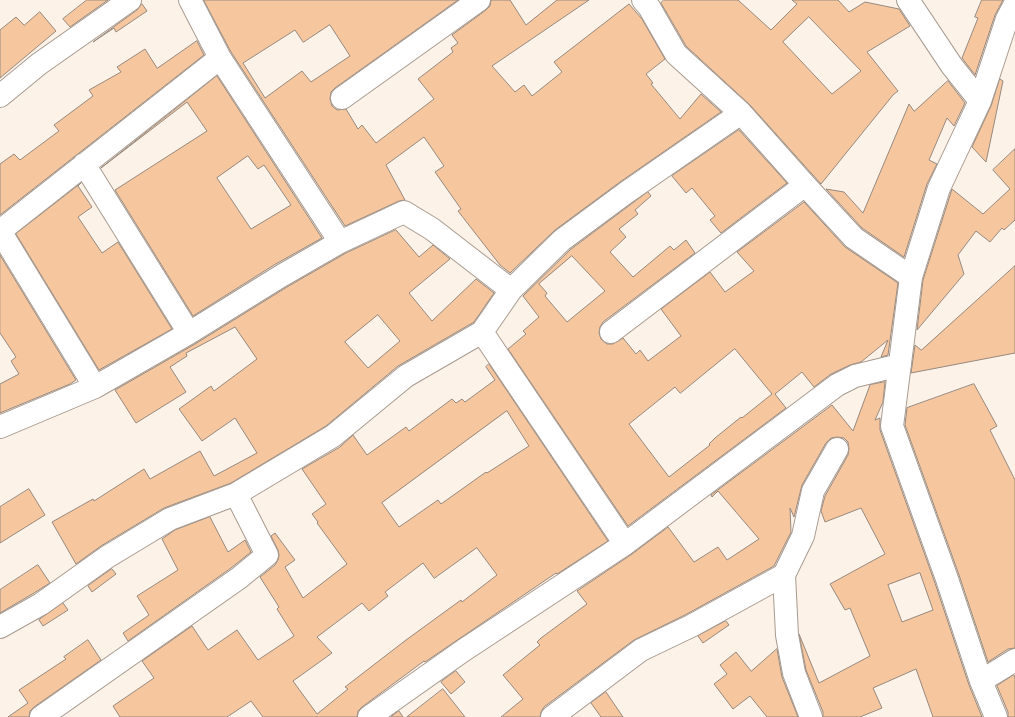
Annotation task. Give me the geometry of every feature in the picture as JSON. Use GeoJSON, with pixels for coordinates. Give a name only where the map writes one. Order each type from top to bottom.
{"type":"FeatureCollection","features":[{"type":"Feature","properties":{"kind":"street"},"geometry":{"type":"LineString","coordinates":[[0,96],[38,64],[130,0]]}},
{"type":"Feature","properties":{"kind":"street"},"geometry":{"type":"LineString","coordinates":[[190,0],[220,58],[340,242]]}},
{"type":"Feature","properties":{"kind":"street"},"geometry":{"type":"LineString","coordinates":[[342,98],[479,0]]}},
{"type":"Feature","properties":{"kind":"street"},"geometry":{"type":"LineString","coordinates":[[643,0],[676,54],[740,113],[854,238],[911,277]]}},
{"type":"Feature","properties":{"kind":"street"},"geometry":{"type":"LineString","coordinates":[[908,0],[952,66],[980,101]]}},
{"type":"Feature","properties":{"kind":"street"},"geometry":{"type":"LineString","coordinates":[[996,717],[981,681],[947,579],[892,426],[911,277],[939,188],[980,101],[1007,19],[1015,4]]}},
{"type":"Feature","properties":{"kind":"street"},"geometry":{"type":"LineString","coordinates":[[95,387],[0,231],[220,58]]}},
{"type":"Feature","properties":{"kind":"street"},"geometry":{"type":"LineString","coordinates":[[0,627],[41,604],[107,557],[170,519],[236,494],[333,436],[406,376],[482,332],[511,290],[562,240],[627,192],[740,113]]}},
{"type":"Feature","properties":{"kind":"street"},"geometry":{"type":"LineString","coordinates":[[84,164],[189,333]]}},
{"type":"Feature","properties":{"kind":"street"},"geometry":{"type":"LineString","coordinates":[[611,332],[805,185]]}},
{"type":"Feature","properties":{"kind":"street"},"geometry":{"type":"LineString","coordinates":[[0,427],[95,387],[189,333],[281,276],[340,242],[404,212],[432,229],[511,290]]}},
{"type":"Feature","properties":{"kind":"street"},"geometry":{"type":"LineString","coordinates":[[482,332],[625,544]]}},
{"type":"Feature","properties":{"kind":"street"},"geometry":{"type":"LineString","coordinates":[[369,717],[464,650],[625,544],[837,385],[855,376],[900,365]]}},
{"type":"Feature","properties":{"kind":"street"},"geometry":{"type":"LineString","coordinates":[[812,717],[794,673],[789,650],[784,576],[803,536],[813,491],[837,448]]}},
{"type":"Feature","properties":{"kind":"street"},"geometry":{"type":"LineString","coordinates":[[41,717],[239,578],[267,555],[236,494]]}},
{"type":"Feature","properties":{"kind":"street"},"geometry":{"type":"LineString","coordinates":[[552,717],[641,650],[690,626],[784,576]]}},
{"type":"Feature","properties":{"kind":"street"},"geometry":{"type":"LineString","coordinates":[[981,681],[1015,660]]}},
{"type":"Feature","properties":{"kind":"building"},"geometry":{"type":"Polygon","coordinates":[[[87,0],[108,0],[70,27],[63,19],[87,0]]]}},
{"type":"Feature","properties":{"kind":"building"},"geometry":{"type":"Polygon","coordinates":[[[204,0],[458,0],[331,92],[330,99],[332,106],[337,110],[346,109],[358,129],[362,125],[376,143],[434,99],[418,79],[453,52],[451,48],[458,43],[452,35],[486,10],[490,6],[491,0],[510,0],[526,25],[557,0],[589,0],[492,66],[515,92],[524,85],[532,96],[562,72],[554,62],[629,4],[642,19],[665,59],[646,74],[653,83],[651,84],[680,119],[701,94],[721,112],[620,182],[555,230],[510,273],[500,265],[458,211],[461,209],[435,172],[444,166],[424,137],[386,165],[405,200],[399,201],[345,226],[231,52],[204,0]],[[330,25],[303,42],[295,30],[243,63],[265,98],[302,71],[311,82],[350,56],[330,25]]]}},
{"type":"Feature","properties":{"kind":"building"},"geometry":{"type":"Polygon","coordinates":[[[664,0],[738,0],[771,30],[797,4],[792,0],[838,0],[849,12],[865,2],[899,9],[910,26],[867,52],[898,91],[893,95],[821,184],[750,105],[686,46],[661,3],[664,0]],[[809,17],[783,42],[832,94],[861,71],[809,17]]]}},
{"type":"Feature","properties":{"kind":"building"},"geometry":{"type":"Polygon","coordinates":[[[982,0],[1003,0],[995,15],[975,75],[962,58],[978,18],[975,17],[982,0]]]}},
{"type":"Feature","properties":{"kind":"building"},"geometry":{"type":"Polygon","coordinates":[[[142,4],[147,11],[116,32],[114,28],[93,42],[137,10],[142,4]]]}},
{"type":"Feature","properties":{"kind":"building"},"geometry":{"type":"Polygon","coordinates":[[[40,12],[56,31],[0,78],[0,30],[16,17],[24,25],[40,12]]]}},
{"type":"Feature","properties":{"kind":"building"},"geometry":{"type":"Polygon","coordinates":[[[197,41],[204,55],[0,215],[0,164],[14,154],[20,160],[59,131],[54,125],[93,96],[89,90],[121,72],[117,67],[145,49],[157,68],[197,41]]]}},
{"type":"Feature","properties":{"kind":"building"},"geometry":{"type":"Polygon","coordinates":[[[217,76],[322,238],[274,265],[193,316],[115,190],[207,131],[187,102],[101,168],[217,76]],[[248,156],[217,178],[251,229],[291,205],[264,165],[258,169],[248,156]]]}},
{"type":"Feature","properties":{"kind":"building"},"geometry":{"type":"Polygon","coordinates":[[[1000,79],[1003,81],[986,162],[972,147],[991,106],[1000,79]]]}},
{"type":"Feature","properties":{"kind":"building"},"geometry":{"type":"Polygon","coordinates":[[[948,81],[965,103],[954,126],[947,118],[929,160],[937,164],[927,184],[904,257],[862,228],[826,189],[844,192],[863,213],[909,104],[914,111],[948,81]]]}},
{"type":"Feature","properties":{"kind":"building"},"geometry":{"type":"Polygon","coordinates":[[[739,130],[787,183],[721,233],[710,220],[715,216],[692,188],[686,193],[672,176],[739,130]]]}},
{"type":"Feature","properties":{"kind":"building"},"geometry":{"type":"Polygon","coordinates":[[[1015,149],[1015,220],[1004,230],[1002,228],[990,242],[976,231],[958,255],[964,274],[917,330],[923,280],[952,189],[983,214],[1010,189],[993,170],[1015,149]]]}},
{"type":"Feature","properties":{"kind":"building"},"geometry":{"type":"Polygon","coordinates":[[[81,183],[78,186],[92,207],[78,217],[102,253],[118,242],[172,329],[99,370],[16,234],[81,183]]]}},
{"type":"Feature","properties":{"kind":"building"},"geometry":{"type":"Polygon","coordinates":[[[648,192],[651,196],[635,210],[638,214],[619,229],[626,237],[610,252],[633,277],[670,246],[674,250],[686,240],[695,253],[603,322],[600,327],[599,333],[601,339],[607,344],[613,344],[623,338],[636,354],[640,350],[648,361],[681,336],[661,309],[710,272],[725,292],[754,271],[737,252],[804,202],[845,247],[898,283],[888,355],[881,357],[888,340],[861,362],[850,365],[831,374],[814,387],[802,372],[775,394],[786,408],[628,526],[508,349],[526,334],[523,331],[539,317],[523,296],[570,250],[648,192]],[[572,256],[539,284],[547,293],[545,296],[567,322],[605,291],[572,256]],[[735,349],[680,393],[675,387],[629,424],[669,477],[710,445],[709,444],[715,438],[741,417],[742,418],[772,394],[735,349]]]}},
{"type":"Feature","properties":{"kind":"building"},"geometry":{"type":"Polygon","coordinates":[[[396,230],[419,257],[433,245],[450,259],[409,293],[432,321],[476,279],[494,293],[474,322],[398,366],[326,426],[231,483],[164,508],[101,546],[76,564],[52,522],[93,499],[94,501],[144,469],[150,479],[200,451],[214,476],[257,453],[235,418],[202,441],[179,409],[211,386],[214,391],[257,359],[235,327],[186,353],[187,356],[170,367],[186,392],[136,423],[115,390],[195,344],[287,287],[346,253],[396,230]],[[378,315],[345,342],[368,368],[400,341],[378,315]]]}},
{"type":"Feature","properties":{"kind":"building"},"geometry":{"type":"Polygon","coordinates":[[[0,255],[76,380],[70,384],[0,413],[0,384],[19,374],[11,361],[16,357],[0,333],[0,255]]]}},
{"type":"Feature","properties":{"kind":"building"},"geometry":{"type":"Polygon","coordinates":[[[1015,266],[1015,353],[911,373],[915,345],[921,350],[1015,266]]]}},
{"type":"Feature","properties":{"kind":"building"},"geometry":{"type":"Polygon","coordinates":[[[489,364],[608,541],[557,574],[556,573],[425,662],[424,661],[362,707],[358,711],[357,717],[263,717],[251,701],[227,717],[120,717],[113,706],[154,678],[142,661],[192,626],[208,650],[237,630],[258,660],[294,636],[277,609],[279,607],[260,577],[275,565],[278,560],[278,550],[271,536],[275,533],[295,560],[285,567],[303,598],[347,564],[312,514],[326,504],[302,469],[340,447],[353,435],[367,455],[406,427],[409,431],[452,399],[456,403],[462,399],[465,402],[495,380],[486,367],[489,364]],[[507,411],[382,503],[399,527],[438,500],[441,504],[486,472],[487,473],[529,446],[507,411]],[[477,548],[434,578],[423,563],[385,592],[388,596],[369,611],[362,603],[317,637],[332,653],[293,681],[317,714],[348,689],[345,687],[406,640],[461,600],[462,602],[497,575],[477,548]]]}},
{"type":"Feature","properties":{"kind":"building"},"geometry":{"type":"Polygon","coordinates":[[[885,382],[883,402],[875,420],[880,418],[880,430],[935,583],[969,685],[982,717],[933,717],[916,669],[873,688],[882,708],[860,717],[823,717],[823,712],[806,670],[799,634],[819,683],[870,656],[850,608],[845,610],[830,584],[885,554],[861,508],[825,522],[821,511],[825,496],[848,455],[849,449],[848,442],[844,438],[837,437],[831,438],[826,443],[802,485],[794,517],[790,508],[791,532],[774,566],[685,615],[634,640],[544,707],[540,717],[501,717],[523,699],[503,675],[540,645],[537,642],[541,638],[587,604],[577,591],[632,554],[668,527],[694,562],[718,547],[727,560],[759,539],[718,491],[712,497],[711,495],[832,405],[853,431],[870,385],[885,382]],[[920,573],[888,585],[902,622],[933,610],[920,573]]]}},
{"type":"Feature","properties":{"kind":"building"},"geometry":{"type":"Polygon","coordinates":[[[974,384],[997,426],[990,430],[1015,480],[1015,648],[1008,649],[988,662],[959,575],[905,425],[907,408],[974,384]]]}},
{"type":"Feature","properties":{"kind":"building"},"geometry":{"type":"Polygon","coordinates":[[[29,489],[45,515],[0,543],[0,507],[29,489]]]}},
{"type":"Feature","properties":{"kind":"building"},"geometry":{"type":"Polygon","coordinates":[[[210,517],[228,552],[245,540],[251,552],[231,568],[128,641],[123,633],[149,615],[137,596],[178,570],[162,539],[175,530],[210,517]]]}},
{"type":"Feature","properties":{"kind":"building"},"geometry":{"type":"Polygon","coordinates":[[[38,565],[50,583],[0,613],[0,590],[38,565]]]}},
{"type":"Feature","properties":{"kind":"building"},"geometry":{"type":"Polygon","coordinates":[[[112,569],[116,574],[92,592],[88,586],[112,569]]]}},
{"type":"Feature","properties":{"kind":"building"},"geometry":{"type":"Polygon","coordinates":[[[63,603],[68,610],[43,626],[39,620],[63,603]]]}},
{"type":"Feature","properties":{"kind":"building"},"geometry":{"type":"Polygon","coordinates":[[[726,621],[729,625],[703,643],[698,636],[726,621]]]}},
{"type":"Feature","properties":{"kind":"building"},"geometry":{"type":"Polygon","coordinates":[[[88,640],[101,660],[34,707],[30,711],[29,717],[8,717],[28,703],[19,690],[66,659],[64,657],[88,640]]]}},
{"type":"Feature","properties":{"kind":"building"},"geometry":{"type":"Polygon","coordinates":[[[777,649],[782,677],[798,717],[767,717],[750,696],[733,709],[714,684],[727,674],[720,665],[736,652],[751,671],[777,649]]]}},
{"type":"Feature","properties":{"kind":"building"},"geometry":{"type":"Polygon","coordinates":[[[456,671],[465,682],[451,694],[441,682],[456,671]]]}},
{"type":"Feature","properties":{"kind":"building"},"geometry":{"type":"Polygon","coordinates":[[[1014,675],[1015,717],[1008,717],[1008,712],[997,686],[1014,675]]]}},
{"type":"Feature","properties":{"kind":"building"},"geometry":{"type":"Polygon","coordinates":[[[443,689],[465,717],[407,717],[443,689]]]}},
{"type":"Feature","properties":{"kind":"building"},"geometry":{"type":"Polygon","coordinates":[[[606,692],[623,717],[601,717],[591,703],[606,692]]]}},
{"type":"Feature","properties":{"kind":"building"},"geometry":{"type":"Polygon","coordinates":[[[399,711],[403,717],[391,717],[399,711]]]}}]}
